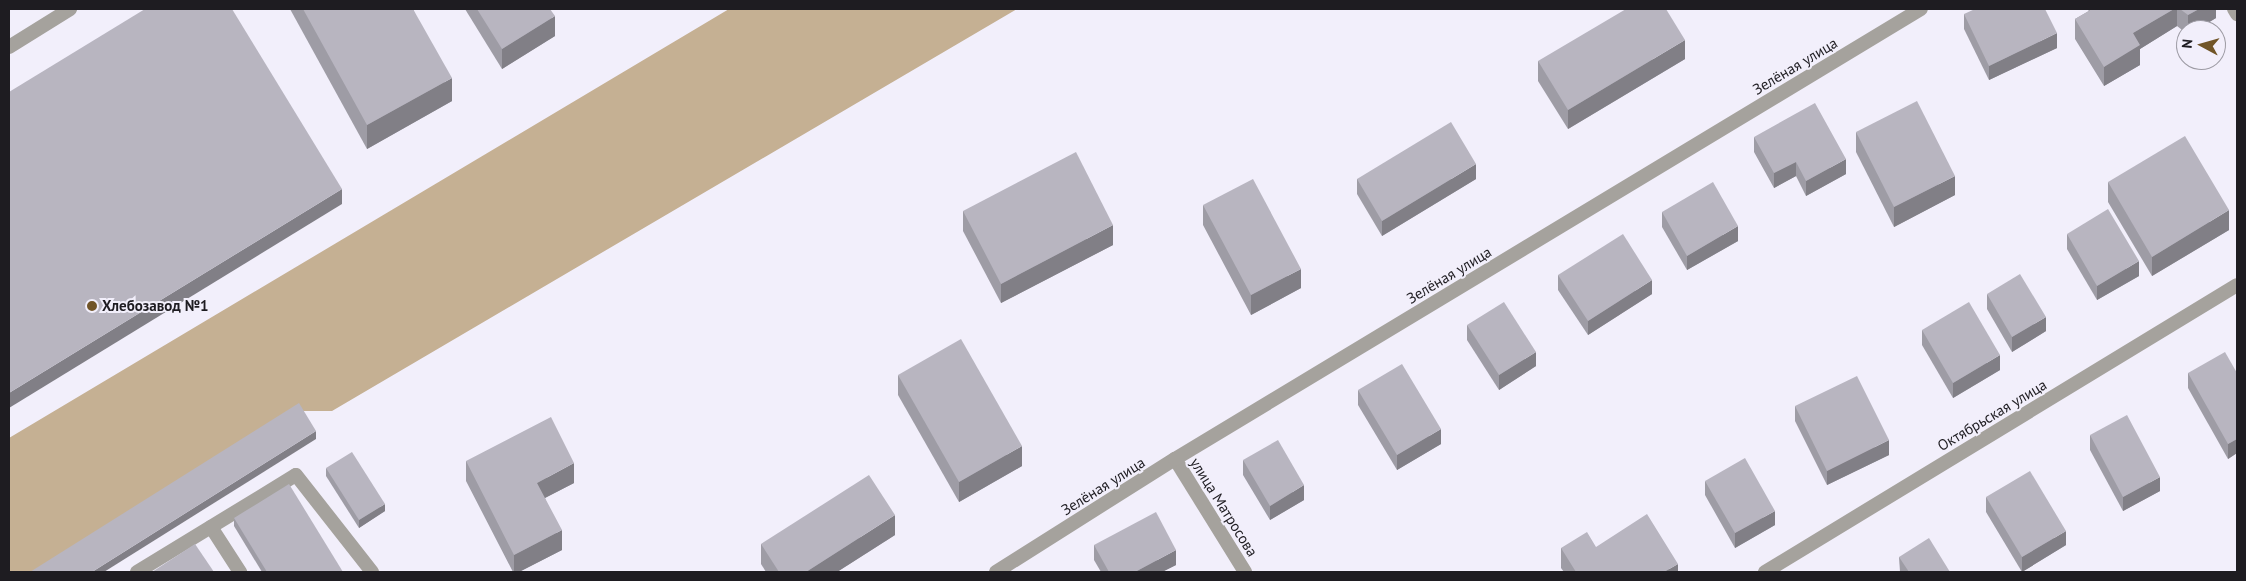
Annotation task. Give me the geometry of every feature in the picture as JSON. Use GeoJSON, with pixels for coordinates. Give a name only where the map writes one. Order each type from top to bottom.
{"type":"FeatureCollection","features":[{"type":"Feature","properties":{"kind":"street"},"geometry":{"type":"LineString","coordinates":[[9,47],[70,9]]}},
{"type":"Feature","properties":{"kind":"street","name":"Зелёная улица"},"geometry":{"type":"LineString","coordinates":[[996,572],[1175,459],[1921,9]]}},
{"type":"Feature","properties":{"kind":"street"},"geometry":{"type":"LineString","coordinates":[[2234,9],[2237,14]]}},
{"type":"Feature","properties":{"kind":"street","name":"Октябрьская улица"},"geometry":{"type":"LineString","coordinates":[[1765,572],[2237,286]]}},
{"type":"Feature","properties":{"kind":"street","name":"улица Матросова"},"geometry":{"type":"LineString","coordinates":[[1175,459],[1245,572]]}},
{"type":"Feature","properties":{"kind":"street"},"geometry":{"type":"LineString","coordinates":[[136,572],[296,476],[372,572]]}},
{"type":"Feature","properties":{"kind":"street"},"geometry":{"type":"LineString","coordinates":[[211,527],[240,572]]}},
{"type":"Feature","properties":{"kind":"shaded area"},"geometry":{"type":"Polygon","coordinates":[[[729,9],[1017,9],[332,411],[299,411],[43,572],[9,572],[9,438],[729,9]]]}},
{"type":"Feature","properties":{"kind":"building","name":"Хлебозавод №1"},"geometry":{"type":"Polygon","coordinates":[[[145,9],[232,9],[342,189],[9,393],[9,92],[145,9]]]}},
{"type":"Feature","properties":{"kind":"building"},"geometry":{"type":"Polygon","coordinates":[[[303,9],[413,9],[452,78],[367,125],[303,9]]]}},
{"type":"Feature","properties":{"kind":"building"},"geometry":{"type":"Polygon","coordinates":[[[477,9],[550,9],[555,16],[502,49],[477,9]]]}},
{"type":"Feature","properties":{"kind":"building"},"geometry":{"type":"Polygon","coordinates":[[[1626,9],[1666,9],[1685,40],[1568,110],[1538,61],[1626,9]]]}},
{"type":"Feature","properties":{"kind":"building"},"geometry":{"type":"Polygon","coordinates":[[[1975,9],[2045,9],[2057,33],[1989,66],[1964,14],[1975,9]]]}},
{"type":"Feature","properties":{"kind":"building"},"geometry":{"type":"Polygon","coordinates":[[[2092,9],[2174,9],[2133,33],[2140,45],[2104,67],[2075,19],[2092,9]]]}},
{"type":"Feature","properties":{"kind":"building"},"geometry":{"type":"Polygon","coordinates":[[[2180,9],[2199,9],[2188,15],[2180,9]]]}},
{"type":"Feature","properties":{"kind":"building"},"geometry":{"type":"Polygon","coordinates":[[[1917,101],[1955,176],[1894,207],[1856,132],[1917,101]]]}},
{"type":"Feature","properties":{"kind":"building"},"geometry":{"type":"Polygon","coordinates":[[[1815,103],[1846,159],[1806,181],[1796,162],[1774,173],[1754,137],[1815,103]]]}},
{"type":"Feature","properties":{"kind":"building"},"geometry":{"type":"Polygon","coordinates":[[[1451,122],[1476,164],[1382,221],[1357,179],[1451,122]]]}},
{"type":"Feature","properties":{"kind":"building"},"geometry":{"type":"Polygon","coordinates":[[[2185,136],[2229,210],[2152,257],[2108,182],[2185,136]]]}},
{"type":"Feature","properties":{"kind":"building"},"geometry":{"type":"Polygon","coordinates":[[[1076,152],[1113,225],[1001,284],[963,211],[1076,152]]]}},
{"type":"Feature","properties":{"kind":"building"},"geometry":{"type":"Polygon","coordinates":[[[1253,179],[1301,269],[1251,295],[1203,205],[1253,179]]]}},
{"type":"Feature","properties":{"kind":"building"},"geometry":{"type":"Polygon","coordinates":[[[1713,182],[1738,226],[1687,256],[1662,212],[1713,182]]]}},
{"type":"Feature","properties":{"kind":"building"},"geometry":{"type":"Polygon","coordinates":[[[2108,209],[2139,261],[2097,286],[2067,234],[2108,209]]]}},
{"type":"Feature","properties":{"kind":"building"},"geometry":{"type":"Polygon","coordinates":[[[1623,234],[1652,280],[1588,321],[1558,275],[1623,234]]]}},
{"type":"Feature","properties":{"kind":"building"},"geometry":{"type":"Polygon","coordinates":[[[2020,274],[2046,317],[2012,337],[1987,294],[2020,274]]]}},
{"type":"Feature","properties":{"kind":"building"},"geometry":{"type":"Polygon","coordinates":[[[1504,302],[1536,352],[1499,375],[1467,325],[1504,302]]]}},
{"type":"Feature","properties":{"kind":"building"},"geometry":{"type":"Polygon","coordinates":[[[1969,302],[2000,355],[1953,383],[1922,330],[1969,302]]]}},
{"type":"Feature","properties":{"kind":"building"},"geometry":{"type":"Polygon","coordinates":[[[961,339],[1022,446],[959,482],[898,375],[961,339]]]}},
{"type":"Feature","properties":{"kind":"building"},"geometry":{"type":"Polygon","coordinates":[[[2225,352],[2237,373],[2237,439],[2228,444],[2188,373],[2225,352]]]}},
{"type":"Feature","properties":{"kind":"building"},"geometry":{"type":"Polygon","coordinates":[[[1402,364],[1441,429],[1397,455],[1358,390],[1402,364]]]}},
{"type":"Feature","properties":{"kind":"building"},"geometry":{"type":"Polygon","coordinates":[[[1857,376],[1889,440],[1827,471],[1795,406],[1857,376]]]}},
{"type":"Feature","properties":{"kind":"building"},"geometry":{"type":"Polygon","coordinates":[[[299,403],[316,431],[92,572],[30,572],[299,403]]]}},
{"type":"Feature","properties":{"kind":"building"},"geometry":{"type":"Polygon","coordinates":[[[2127,415],[2160,477],[2123,497],[2090,435],[2127,415]]]}},
{"type":"Feature","properties":{"kind":"building"},"geometry":{"type":"Polygon","coordinates":[[[551,417],[574,463],[537,483],[562,530],[514,555],[466,461],[551,417]]]}},
{"type":"Feature","properties":{"kind":"building"},"geometry":{"type":"Polygon","coordinates":[[[1278,440],[1304,485],[1270,506],[1243,460],[1278,440]]]}},
{"type":"Feature","properties":{"kind":"building"},"geometry":{"type":"Polygon","coordinates":[[[352,452],[385,504],[359,520],[326,468],[352,452]]]}},
{"type":"Feature","properties":{"kind":"building"},"geometry":{"type":"Polygon","coordinates":[[[1745,458],[1775,511],[1735,533],[1705,481],[1745,458]]]}},
{"type":"Feature","properties":{"kind":"building"},"geometry":{"type":"Polygon","coordinates":[[[2030,471],[2066,531],[2022,557],[1986,497],[2030,471]]]}},
{"type":"Feature","properties":{"kind":"building"},"geometry":{"type":"Polygon","coordinates":[[[869,475],[895,515],[806,572],[779,572],[761,544],[869,475]]]}},
{"type":"Feature","properties":{"kind":"building"},"geometry":{"type":"Polygon","coordinates":[[[289,484],[343,572],[267,572],[234,518],[289,484]]]}},
{"type":"Feature","properties":{"kind":"building"},"geometry":{"type":"Polygon","coordinates":[[[1156,512],[1176,550],[1135,572],[1109,572],[1094,545],[1156,512]]]}},
{"type":"Feature","properties":{"kind":"building"},"geometry":{"type":"Polygon","coordinates":[[[1647,514],[1678,564],[1664,572],[1576,572],[1561,548],[1587,532],[1596,547],[1647,514]]]}},
{"type":"Feature","properties":{"kind":"building"},"geometry":{"type":"Polygon","coordinates":[[[1929,538],[1950,572],[1909,572],[1899,557],[1929,538]]]}},
{"type":"Feature","properties":{"kind":"building"},"geometry":{"type":"Polygon","coordinates":[[[195,544],[214,572],[152,572],[195,544]]]}},
{"type":"Feature","properties":{"kind":"place","name":"Хлебозавод №1"},"geometry":{"type":"Point","coordinates":[92,306]}}]}
